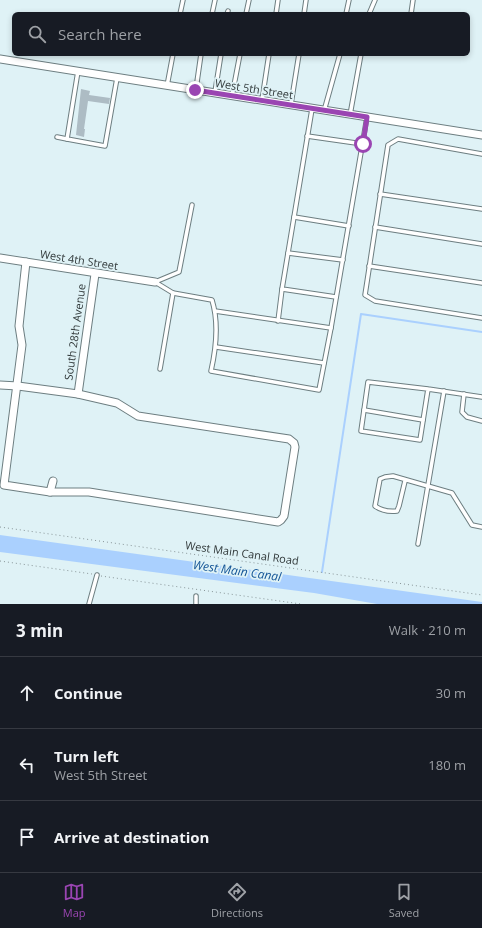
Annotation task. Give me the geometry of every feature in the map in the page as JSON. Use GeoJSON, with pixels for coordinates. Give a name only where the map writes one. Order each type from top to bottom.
{"type":"FeatureCollection","features":[{"type":"Feature","properties":{"kind":"street","name":"West 5th Street"},"geometry":{"type":"LineString","coordinates":[[0,59],[482,135]]}},
{"type":"Feature","properties":{"kind":"street","name":"West 4th Street"},"geometry":{"type":"LineString","coordinates":[[0,258],[95,274],[155,282]]}},
{"type":"Feature","properties":{"kind":"street"},"geometry":{"type":"LineString","coordinates":[[0,385],[18,386],[78,394],[117,403],[138,416],[290,439],[294,443],[295,447],[284,516],[278,522],[89,492],[50,492],[4,484],[18,386],[22,345],[19,326],[26,262]]}},
{"type":"Feature","properties":{"kind":"street","name":"South 28th Avenue"},"geometry":{"type":"LineString","coordinates":[[78,394],[95,274]]}},
{"type":"Feature","properties":{"kind":"street"},"geometry":{"type":"LineString","coordinates":[[50,492],[53,481]]}},
{"type":"Feature","properties":{"kind":"lane"},"geometry":{"type":"LineString","coordinates":[[180,12],[183,0]]}},
{"type":"Feature","properties":{"kind":"lane"},"geometry":{"type":"LineString","coordinates":[[213,12],[216,0]]}},
{"type":"Feature","properties":{"kind":"lane"},"geometry":{"type":"LineString","coordinates":[[246,12],[249,0]]}},
{"type":"Feature","properties":{"kind":"lane"},"geometry":{"type":"LineString","coordinates":[[276,12],[278,0]]}},
{"type":"Feature","properties":{"kind":"lane"},"geometry":{"type":"LineString","coordinates":[[304,12],[306,0]]}},
{"type":"Feature","properties":{"kind":"lane"},"geometry":{"type":"LineString","coordinates":[[346,12],[349,0]]}},
{"type":"Feature","properties":{"kind":"lane"},"geometry":{"type":"LineString","coordinates":[[370,12],[375,0]]}},
{"type":"Feature","properties":{"kind":"lane"},"geometry":{"type":"LineString","coordinates":[[411,12],[413,0]]}},
{"type":"Feature","properties":{"kind":"lane"},"geometry":{"type":"LineString","coordinates":[[167,86],[173,56]]}},
{"type":"Feature","properties":{"kind":"lane"},"geometry":{"type":"LineString","coordinates":[[195,90],[201,56]]}},
{"type":"Feature","properties":{"kind":"lane"},"geometry":{"type":"LineString","coordinates":[[215,94],[221,56]]}},
{"type":"Feature","properties":{"kind":"lane"},"geometry":{"type":"LineString","coordinates":[[232,96],[240,56]]}},
{"type":"Feature","properties":{"kind":"lane"},"geometry":{"type":"LineString","coordinates":[[262,101],[269,56]]}},
{"type":"Feature","properties":{"kind":"lane"},"geometry":{"type":"LineString","coordinates":[[291,105],[299,56]]}},
{"type":"Feature","properties":{"kind":"lane"},"geometry":{"type":"LineString","coordinates":[[324,110],[339,56]]}},
{"type":"Feature","properties":{"kind":"lane"},"geometry":{"type":"LineString","coordinates":[[350,115],[362,56]]}},
{"type":"Feature","properties":{"kind":"lane"},"geometry":{"type":"LineString","coordinates":[[67,139],[78,71]]}},
{"type":"Feature","properties":{"kind":"lane"},"geometry":{"type":"LineString","coordinates":[[56,137],[105,146],[118,78]]}},
{"type":"Feature","properties":{"kind":"lane"},"geometry":{"type":"LineString","coordinates":[[278,321],[312,109]]}},
{"type":"Feature","properties":{"kind":"lane"},"geometry":{"type":"LineString","coordinates":[[155,282],[173,293],[212,300],[215,311],[216,347],[211,371],[319,390],[367,117]]}},
{"type":"Feature","properties":{"kind":"lane"},"geometry":{"type":"LineString","coordinates":[[307,136],[363,144]]}},
{"type":"Feature","properties":{"kind":"lane"},"geometry":{"type":"LineString","coordinates":[[482,154],[398,139],[388,145],[365,295],[375,301],[482,318]]}},
{"type":"Feature","properties":{"kind":"lane"},"geometry":{"type":"LineString","coordinates":[[380,194],[482,209]]}},
{"type":"Feature","properties":{"kind":"lane"},"geometry":{"type":"LineString","coordinates":[[155,282],[179,272],[192,205]]}},
{"type":"Feature","properties":{"kind":"lane"},"geometry":{"type":"LineString","coordinates":[[294,216],[349,226]]}},
{"type":"Feature","properties":{"kind":"lane"},"geometry":{"type":"LineString","coordinates":[[375,227],[482,244]]}},
{"type":"Feature","properties":{"kind":"lane"},"geometry":{"type":"LineString","coordinates":[[288,253],[343,260]]}},
{"type":"Feature","properties":{"kind":"lane"},"geometry":{"type":"LineString","coordinates":[[369,266],[482,283]]}},
{"type":"Feature","properties":{"kind":"lane"},"geometry":{"type":"LineString","coordinates":[[282,289],[336,297]]}},
{"type":"Feature","properties":{"kind":"lane"},"geometry":{"type":"LineString","coordinates":[[160,369],[173,293]]}},
{"type":"Feature","properties":{"kind":"lane"},"geometry":{"type":"LineString","coordinates":[[215,311],[331,328]]}},
{"type":"Feature","properties":{"kind":"lane"},"geometry":{"type":"LineString","coordinates":[[216,347],[324,363]]}},
{"type":"Feature","properties":{"kind":"lane"},"geometry":{"type":"LineString","coordinates":[[428,388],[420,440],[361,431],[368,382],[428,388],[482,397]]}},
{"type":"Feature","properties":{"kind":"lane"},"geometry":{"type":"LineString","coordinates":[[418,544],[444,391]]}},
{"type":"Feature","properties":{"kind":"lane"},"geometry":{"type":"LineString","coordinates":[[464,394],[462,412],[467,417],[482,420]]}},
{"type":"Feature","properties":{"kind":"lane"},"geometry":{"type":"LineString","coordinates":[[364,410],[423,420]]}},
{"type":"Feature","properties":{"kind":"lane"},"geometry":{"type":"LineString","coordinates":[[405,480],[397,511],[389,512],[375,506],[380,479],[393,476],[452,493],[472,525],[482,527]]}},
{"type":"Feature","properties":{"kind":"lane"},"geometry":{"type":"LineString","coordinates":[[89,604],[97,575]]}},
{"type":"Feature","properties":{"kind":"lane"},"geometry":{"type":"LineString","coordinates":[[196,596],[196,604]]}},
{"type":"Feature","properties":{"kind":"path","name":"West Main Canal Road"},"geometry":{"type":"LineString","coordinates":[[0,527],[482,595]]}},
{"type":"Feature","properties":{"kind":"path"},"geometry":{"type":"LineString","coordinates":[[0,561],[301,604]]}},
{"type":"Feature","properties":{"kind":"water","name":"West Main Canal"},"geometry":{"type":"Polygon","coordinates":[[[0,535],[482,602],[482,604],[377,604],[314,593],[0,552],[0,535]]]}},
{"type":"Feature","properties":{"kind":"building"},"geometry":{"type":"Polygon","coordinates":[[[81,89],[90,91],[89,95],[110,98],[109,104],[88,101],[84,137],[76,135],[81,89]]]}},
{"type":"Feature","properties":{"kind":"waterway"},"geometry":{"type":"LineString","coordinates":[[322,572],[361,314],[482,332]]}},
{"type":"Feature","properties":{"kind":"route"},"geometry":{"type":"LineString","coordinates":[[195,90],[367,117],[363,144]]}}]}
